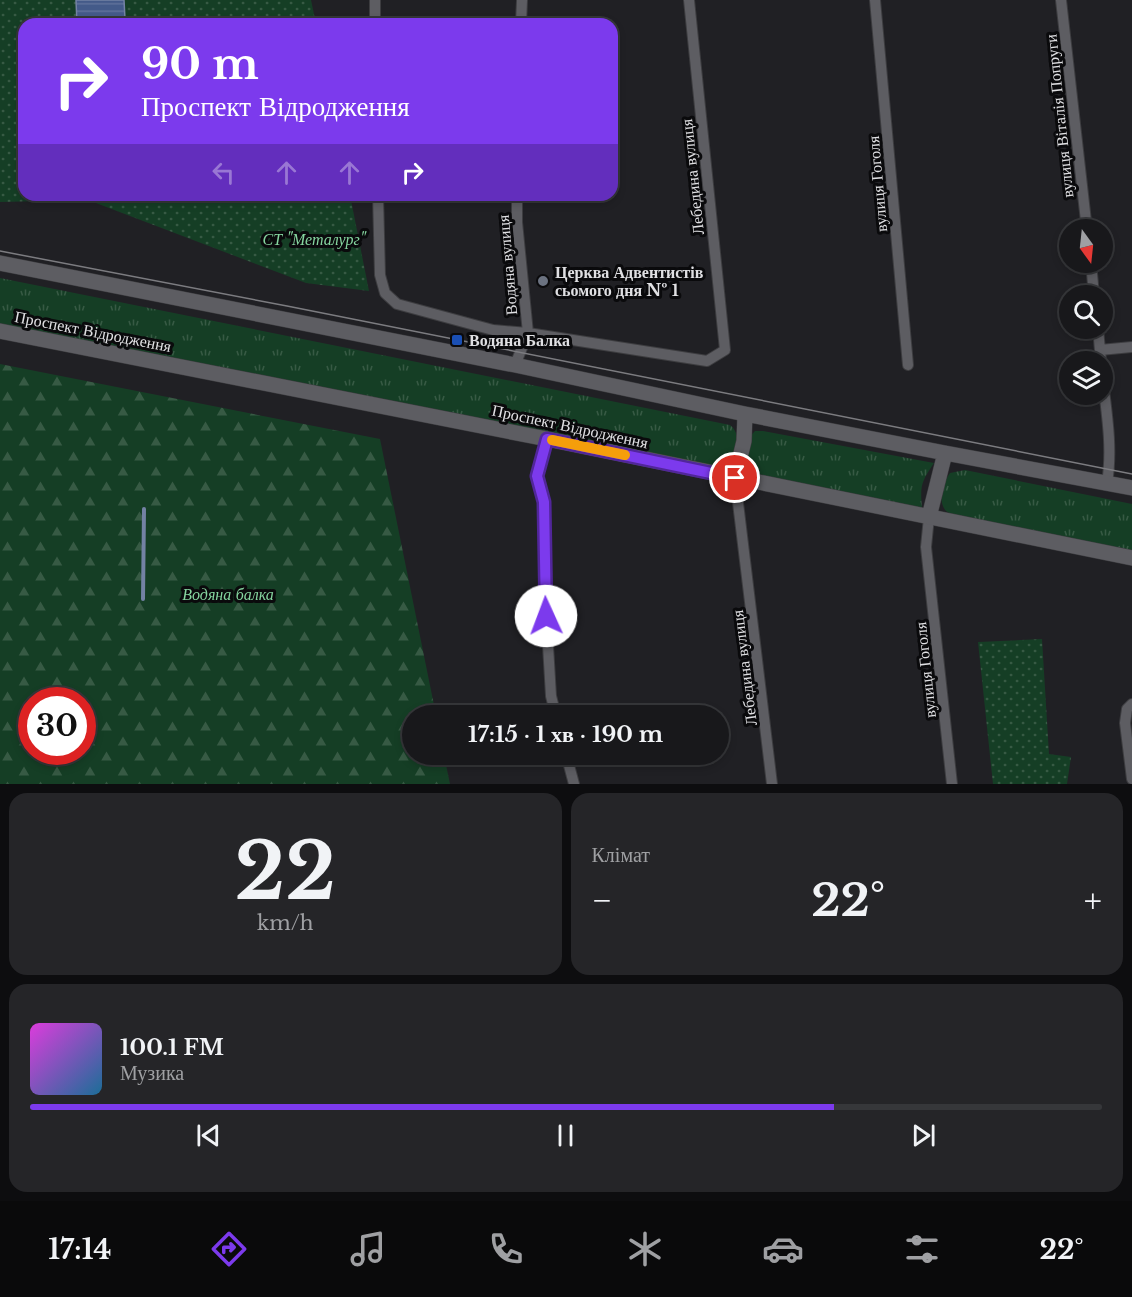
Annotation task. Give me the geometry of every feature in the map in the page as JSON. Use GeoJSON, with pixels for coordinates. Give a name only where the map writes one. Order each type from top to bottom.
{"type":"FeatureCollection","features":[{"type":"Feature","properties":{"kind":"main road"},"geometry":{"type":"LineString","coordinates":[[0,263],[515,365],[745,414],[1132,488]]}},
{"type":"Feature","properties":{"kind":"main road","name":"Проспект Відродження"},"geometry":{"type":"LineString","coordinates":[[0,331],[1132,558]]}},
{"type":"Feature","properties":{"kind":"main road"},"geometry":{"type":"LineString","coordinates":[[735,478],[744,441],[745,414]]}},
{"type":"Feature","properties":{"kind":"main road"},"geometry":{"type":"LineString","coordinates":[[929,517],[945,453]]}},
{"type":"Feature","properties":{"kind":"street"},"geometry":{"type":"LineString","coordinates":[[375,0],[375,18]]}},
{"type":"Feature","properties":{"kind":"street"},"geometry":{"type":"LineString","coordinates":[[521,18],[522,0]]}},
{"type":"Feature","properties":{"kind":"street","name":"Лебедина вулиця"},"geometry":{"type":"LineString","coordinates":[[528,333],[707,361],[725,350],[689,0]]}},
{"type":"Feature","properties":{"kind":"street","name":"вулиця Гоголя"},"geometry":{"type":"LineString","coordinates":[[875,0],[908,365]]}},
{"type":"Feature","properties":{"kind":"street","name":"вулиця Віталія Попруги"},"geometry":{"type":"LineString","coordinates":[[1061,0],[1086,219]]}},
{"type":"Feature","properties":{"kind":"street"},"geometry":{"type":"LineString","coordinates":[[378,201],[380,275],[385,293],[397,304],[493,330],[528,333]]}},
{"type":"Feature","properties":{"kind":"street","name":"Водяна вулиця"},"geometry":{"type":"LineString","coordinates":[[515,365],[528,333],[517,201]]}},
{"type":"Feature","properties":{"kind":"street"},"geometry":{"type":"LineString","coordinates":[[1113,353],[1132,347]]}},
{"type":"Feature","properties":{"kind":"street"},"geometry":{"type":"LineString","coordinates":[[1105,405],[1109,444],[1107,483]]}},
{"type":"Feature","properties":{"kind":"street"},"geometry":{"type":"LineString","coordinates":[[547,439],[537,476],[544,502],[545,607],[553,705]]}},
{"type":"Feature","properties":{"kind":"street","name":"Лебедина вулиця"},"geometry":{"type":"LineString","coordinates":[[735,478],[772,784]]}},
{"type":"Feature","properties":{"kind":"street","name":"вулиця Гоголя"},"geometry":{"type":"LineString","coordinates":[[929,517],[926,547],[952,784]]}},
{"type":"Feature","properties":{"kind":"street"},"geometry":{"type":"LineString","coordinates":[[1132,704],[1127,709],[1125,723],[1132,779]]}},
{"type":"Feature","properties":{"kind":"street"},"geometry":{"type":"LineString","coordinates":[[569,765],[574,784]]}},
{"type":"Feature","properties":{"kind":"green space","name":"СТ \"Металург\""},"geometry":{"type":"Polygon","coordinates":[[[0,0],[311,0],[315,18],[18,18],[18,201],[44,201],[0,202],[0,0]]]}},
{"type":"Feature","properties":{"kind":"green space","name":"СТ \"Металург\""},"geometry":{"type":"Polygon","coordinates":[[[91,201],[351,201],[369,291],[306,283],[91,201]]]}},
{"type":"Feature","properties":{"kind":"green space"},"geometry":{"type":"Polygon","coordinates":[[[0,278],[730,425],[737,438],[734,466],[728,470],[0,324],[0,278]]]}},
{"type":"Feature","properties":{"kind":"green space","name":"Водяна балка"},"geometry":{"type":"Polygon","coordinates":[[[0,364],[380,439],[434,705],[402,705],[402,765],[446,765],[450,784],[0,784],[0,364]]]}},
{"type":"Feature","properties":{"kind":"green space"},"geometry":{"type":"Polygon","coordinates":[[[755,431],[934,463],[922,484],[922,508],[755,477],[749,472],[747,463],[748,439],[755,431]]]}},
{"type":"Feature","properties":{"kind":"green space"},"geometry":{"type":"Polygon","coordinates":[[[965,470],[1132,504],[1132,550],[955,517],[943,507],[942,492],[950,473],[965,470]]]}},
{"type":"Feature","properties":{"kind":"green space"},"geometry":{"type":"Polygon","coordinates":[[[1042,639],[1049,754],[1071,757],[1067,784],[993,784],[978,642],[1042,639]]]}},
{"type":"Feature","properties":{"kind":"water"},"geometry":{"type":"Polygon","coordinates":[[[76,0],[124,0],[125,18],[77,18],[76,0]]]}},
{"type":"Feature","properties":{"kind":"waterway"},"geometry":{"type":"LineString","coordinates":[[143,599],[144,509]]}},
{"type":"Feature","properties":{"kind":"tram line"},"geometry":{"type":"LineString","coordinates":[[0,251],[1132,474]]}},
{"type":"Feature","properties":{"kind":"slow traffic"},"geometry":{"type":"LineString","coordinates":[[552,440],[625,455]]}},
{"type":"Feature","properties":{"kind":"place","name":"Церква Адвентистів сьомого дня № 1"},"geometry":{"type":"Point","coordinates":[543,281]}},
{"type":"Feature","properties":{"kind":"place","name":"Водяна Балка"},"geometry":{"type":"Point","coordinates":[457,340]}},
{"type":"Feature","properties":{"kind":"route"},"geometry":{"type":"LineString","coordinates":[[546,616],[544,502],[537,476],[547,439],[735,478]]}}]}
